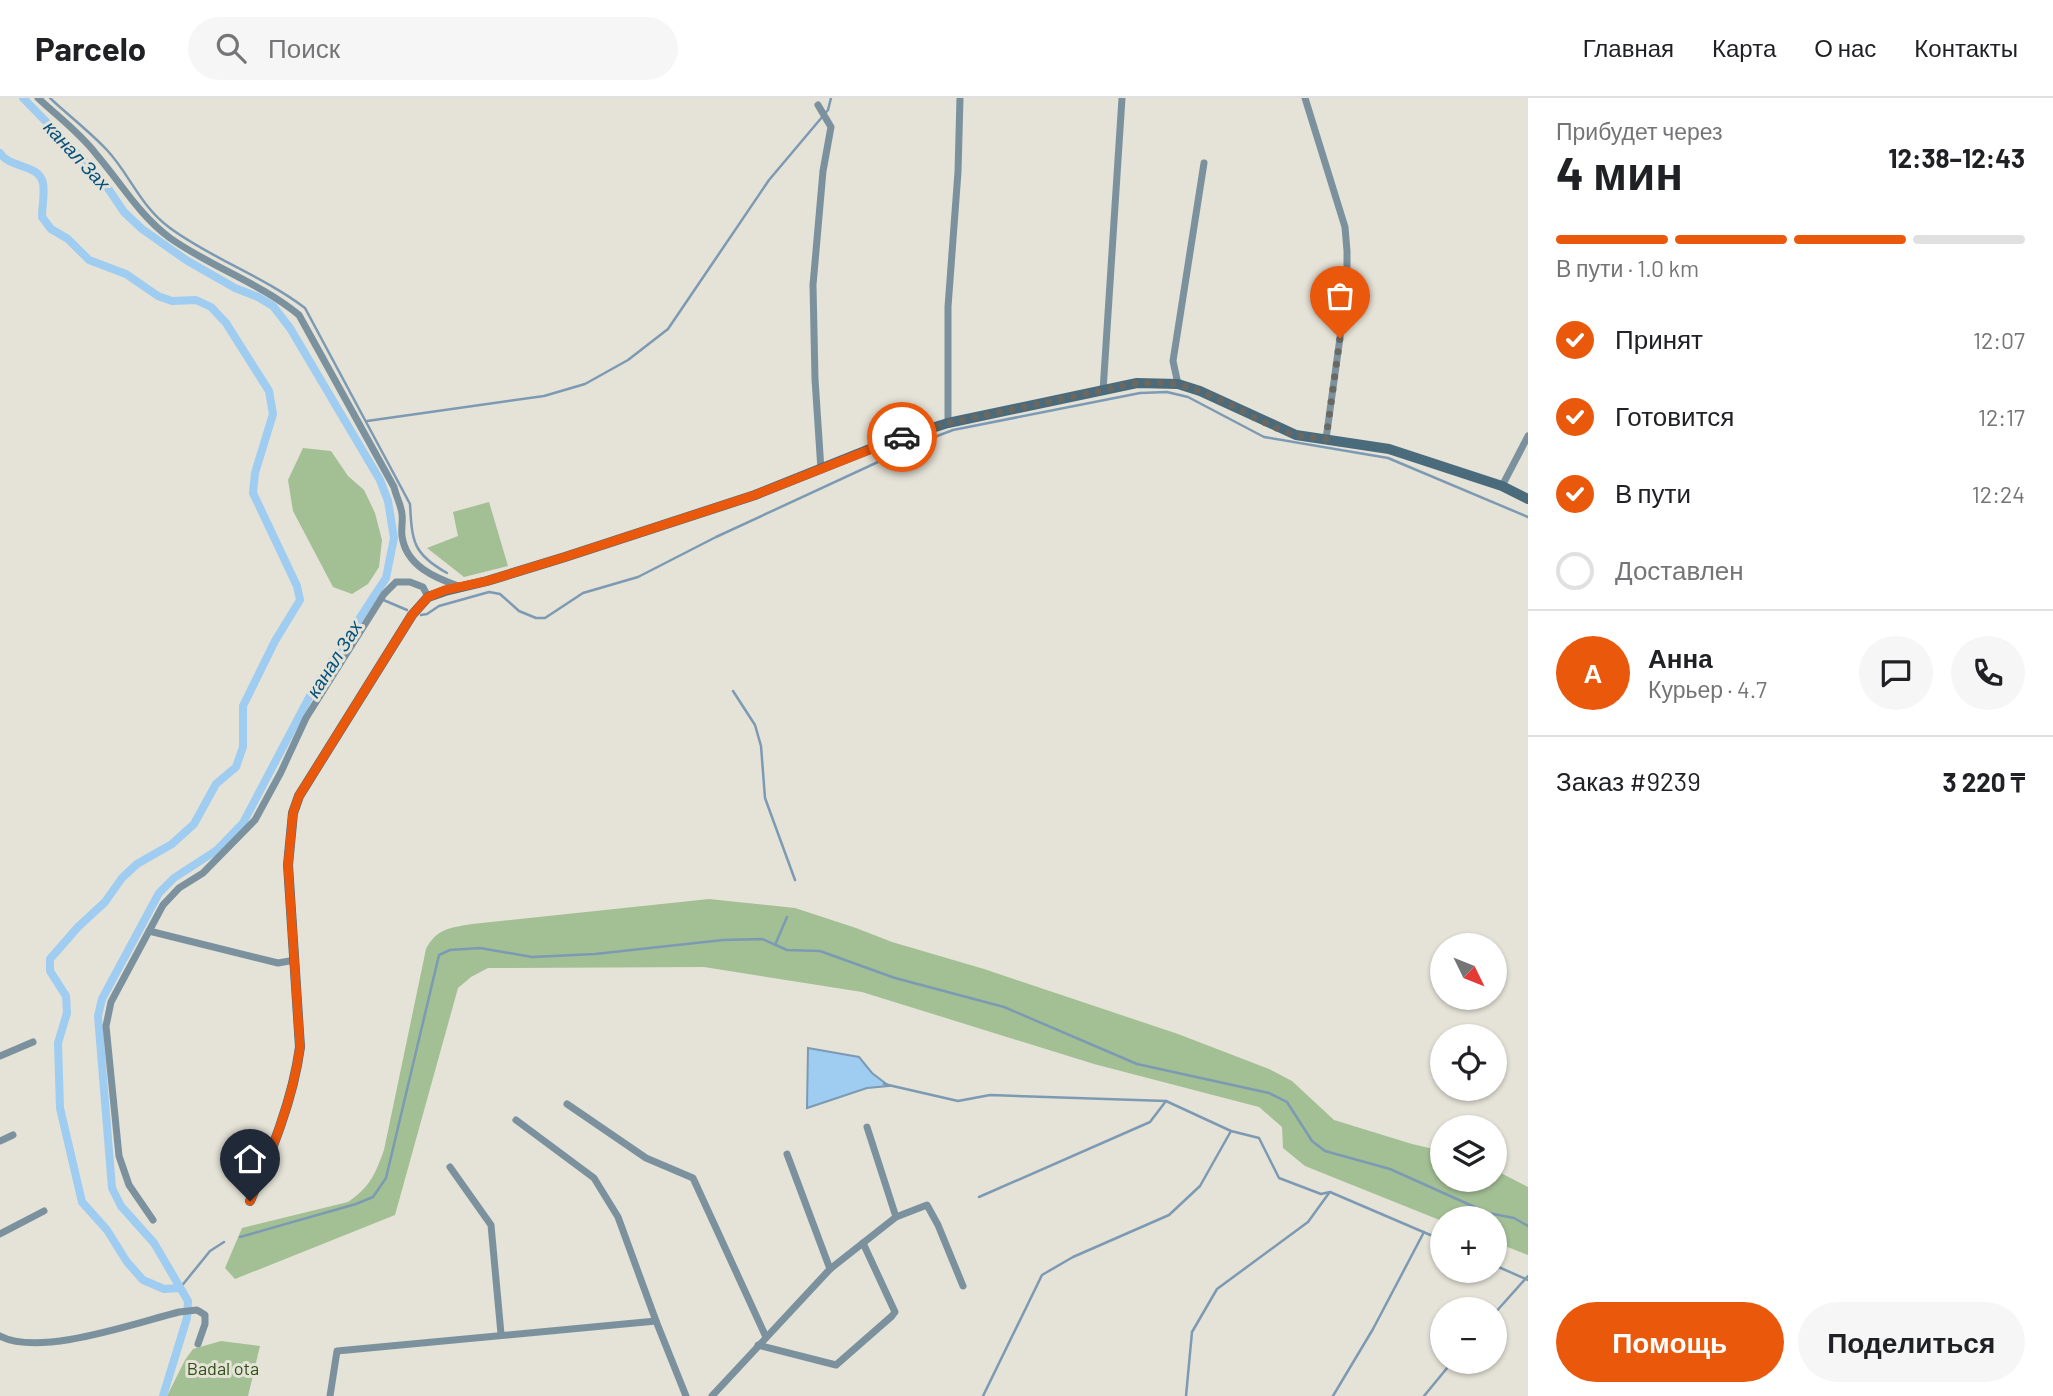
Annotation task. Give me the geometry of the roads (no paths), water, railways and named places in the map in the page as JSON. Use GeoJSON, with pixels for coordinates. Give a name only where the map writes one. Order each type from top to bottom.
{"type":"FeatureCollection","features":[{"type":"Feature","properties":{"kind":"main road"},"geometry":{"type":"LineString","coordinates":[[250,1201],[266,1164],[297,1070],[300,1022],[288,865],[293,813],[299,796],[412,615],[428,597],[603,545],[755,495],[890,441],[948,423],[1137,383],[1178,384],[1200,391],[1296,435],[1389,449],[1502,486],[1528,499]]}},
{"type":"Feature","properties":{"kind":"street"},"geometry":{"type":"LineString","coordinates":[[38,98],[95,152],[142,214],[170,238],[284,303],[299,315],[394,488],[402,512],[401,535],[406,552],[421,568],[437,578],[461,587]]}},
{"type":"Feature","properties":{"kind":"street"},"geometry":{"type":"LineString","coordinates":[[948,423],[948,307],[958,172],[960,98]]}},
{"type":"Feature","properties":{"kind":"street"},"geometry":{"type":"LineString","coordinates":[[1103,391],[1122,98]]}},
{"type":"Feature","properties":{"kind":"street"},"geometry":{"type":"LineString","coordinates":[[1305,98],[1345,227],[1347,251],[1347,287],[1326,439]]}},
{"type":"Feature","properties":{"kind":"street"},"geometry":{"type":"LineString","coordinates":[[818,105],[831,127],[823,171],[813,285],[821,470]]}},
{"type":"Feature","properties":{"kind":"street"},"geometry":{"type":"LineString","coordinates":[[1178,384],[1173,361],[1204,163]]}},
{"type":"Feature","properties":{"kind":"street"},"geometry":{"type":"LineString","coordinates":[[1502,486],[1528,436]]}},
{"type":"Feature","properties":{"kind":"street"},"geometry":{"type":"LineString","coordinates":[[423,587],[437,578]]}},
{"type":"Feature","properties":{"kind":"street"},"geometry":{"type":"LineString","coordinates":[[153,1220],[129,1185],[119,1156],[106,1026],[111,1002],[163,905],[179,888],[203,873],[255,820],[306,718],[384,594],[396,582],[411,582],[423,587],[428,597]]}},
{"type":"Feature","properties":{"kind":"street"},"geometry":{"type":"LineString","coordinates":[[149,931],[278,963],[295,960]]}},
{"type":"Feature","properties":{"kind":"street"},"geometry":{"type":"LineString","coordinates":[[0,1056],[33,1042]]}},
{"type":"Feature","properties":{"kind":"street"},"geometry":{"type":"LineString","coordinates":[[567,1104],[646,1158],[693,1178],[766,1337]]}},
{"type":"Feature","properties":{"kind":"street"},"geometry":{"type":"LineString","coordinates":[[516,1120],[594,1178],[618,1217],[686,1396]]}},
{"type":"Feature","properties":{"kind":"street"},"geometry":{"type":"LineString","coordinates":[[867,1127],[896,1217]]}},
{"type":"Feature","properties":{"kind":"street"},"geometry":{"type":"LineString","coordinates":[[0,1141],[13,1135]]}},
{"type":"Feature","properties":{"kind":"street"},"geometry":{"type":"LineString","coordinates":[[787,1154],[830,1269]]}},
{"type":"Feature","properties":{"kind":"street"},"geometry":{"type":"LineString","coordinates":[[450,1167],[491,1225],[501,1334]]}},
{"type":"Feature","properties":{"kind":"street"},"geometry":{"type":"LineString","coordinates":[[712,1396],[830,1269],[896,1217],[927,1206],[938,1225],[963,1286]]}},
{"type":"Feature","properties":{"kind":"street"},"geometry":{"type":"LineString","coordinates":[[0,1234],[44,1211]]}},
{"type":"Feature","properties":{"kind":"street"},"geometry":{"type":"LineString","coordinates":[[758,1345],[836,1365],[892,1316],[895,1312],[863,1243]]}},
{"type":"Feature","properties":{"kind":"street"},"geometry":{"type":"LineString","coordinates":[[0,1336],[12,1342],[58,1342],[197,1310],[205,1315],[205,1324],[198,1344]]}},
{"type":"Feature","properties":{"kind":"street"},"geometry":{"type":"LineString","coordinates":[[330,1396],[337,1351],[656,1321]]}},
{"type":"Feature","properties":{"kind":"water"},"geometry":{"type":"Polygon","coordinates":[[[808,1048],[859,1057],[872,1073],[889,1086],[867,1088],[807,1108],[808,1048]]]}},
{"type":"Feature","properties":{"kind":"waterway","name":"канал Зах"},"geometry":{"type":"LineString","coordinates":[[23,98],[101,178],[124,212],[142,229],[186,260],[273,306],[290,328],[380,480],[388,501],[394,538],[386,578],[314,688],[243,823],[217,850],[174,878],[159,893],[102,999],[98,1016],[112,1188],[121,1206],[154,1243],[188,1301],[187,1318],[163,1396]]}},
{"type":"Feature","properties":{"kind":"waterway"},"geometry":{"type":"LineString","coordinates":[[50,98],[106,149],[159,219],[186,239],[272,286],[305,308],[410,504],[416,546],[427,560],[447,573]]}},
{"type":"Feature","properties":{"kind":"waterway"},"geometry":{"type":"LineString","coordinates":[[367,421],[544,396],[585,384],[628,360],[668,329],[769,180],[828,110],[831,98]]}},
{"type":"Feature","properties":{"kind":"waterway"},"geometry":{"type":"LineString","coordinates":[[0,153],[10,162],[36,172],[44,187],[42,217],[51,229],[68,239],[89,260],[126,274],[158,296],[172,301],[196,300],[211,307],[226,323],[269,391],[273,414],[255,473],[253,493],[297,586],[300,600],[275,641],[243,706],[243,747],[236,767],[216,784],[194,824],[172,844],[137,864],[122,878],[105,902],[50,959],[50,971],[66,996],[67,1013],[58,1043],[60,1108],[82,1202],[107,1230],[127,1262],[143,1280],[164,1289],[180,1288]]}},
{"type":"Feature","properties":{"kind":"waterway"},"geometry":{"type":"LineString","coordinates":[[421,615],[439,606],[489,592],[500,594],[519,611],[536,618],[545,618],[583,593],[638,577],[716,537],[919,443],[953,430],[1140,393],[1167,392],[1188,397],[1264,437],[1388,458],[1528,517]]}},
{"type":"Feature","properties":{"kind":"waterway"},"geometry":{"type":"LineString","coordinates":[[374,596],[407,610]]}},
{"type":"Feature","properties":{"kind":"waterway"},"geometry":{"type":"LineString","coordinates":[[733,691],[755,725],[761,746],[765,798],[795,880]]}},
{"type":"Feature","properties":{"kind":"waterway"},"geometry":{"type":"LineString","coordinates":[[775,945],[787,917]]}},
{"type":"Feature","properties":{"kind":"waterway"},"geometry":{"type":"LineString","coordinates":[[240,1237],[373,1197],[386,1178],[439,955],[450,950],[480,948],[532,957],[595,954],[723,940],[762,939],[787,950],[820,951],[895,978],[1004,1007],[1137,1064],[1269,1093],[1287,1102],[1312,1141],[1325,1151],[1390,1169],[1488,1213],[1514,1218],[1528,1226]]}},
{"type":"Feature","properties":{"kind":"waterway"},"geometry":{"type":"LineString","coordinates":[[884,1084],[958,1101],[990,1095],[1166,1101],[1231,1131],[1259,1138],[1279,1178],[1321,1194],[1330,1192],[1430,1235]]}},
{"type":"Feature","properties":{"kind":"waterway"},"geometry":{"type":"LineString","coordinates":[[979,1197],[1150,1122],[1166,1101]]}},
{"type":"Feature","properties":{"kind":"waterway"},"geometry":{"type":"LineString","coordinates":[[983,1396],[1042,1275],[1073,1257],[1169,1215],[1200,1186],[1231,1131]]}},
{"type":"Feature","properties":{"kind":"waterway"},"geometry":{"type":"LineString","coordinates":[[1186,1396],[1192,1332],[1217,1289],[1308,1222],[1329,1193]]}},
{"type":"Feature","properties":{"kind":"waterway"},"geometry":{"type":"LineString","coordinates":[[1333,1396],[1373,1329],[1424,1232]]}},
{"type":"Feature","properties":{"kind":"waterway"},"geometry":{"type":"LineString","coordinates":[[180,1288],[210,1251],[224,1242]]}},
{"type":"Feature","properties":{"kind":"waterway"},"geometry":{"type":"LineString","coordinates":[[1507,1271],[1528,1280]]}},
{"type":"Feature","properties":{"kind":"waterway"},"geometry":{"type":"LineString","coordinates":[[1507,1299],[1528,1276]]}},
{"type":"Feature","properties":{"kind":"waterway"},"geometry":{"type":"LineString","coordinates":[[1424,1396],[1442,1374]]}},
{"type":"Feature","properties":{"kind":"park label","name":"Badal ota"},"geometry":{"type":"Point","coordinates":[223,1369]}}]}
